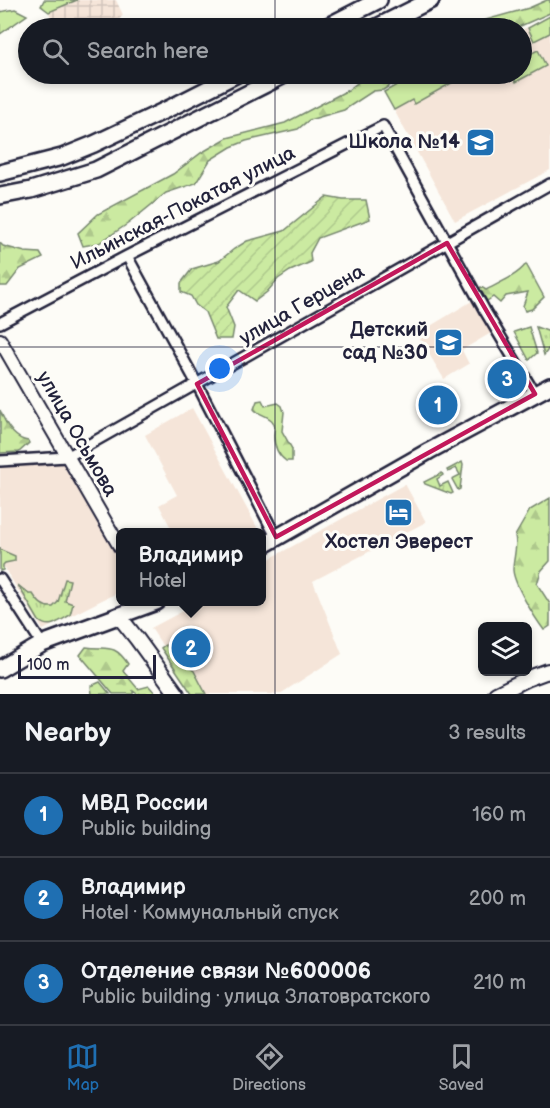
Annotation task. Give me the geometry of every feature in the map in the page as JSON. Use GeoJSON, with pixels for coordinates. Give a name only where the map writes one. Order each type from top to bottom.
{"type":"FeatureCollection","features":[{"type":"Feature","properties":{"kind":"main road"},"geometry":{"type":"LineString","coordinates":[[344,18],[379,0]]}},
{"type":"Feature","properties":{"kind":"main road"},"geometry":{"type":"LineString","coordinates":[[395,18],[431,0]]}},
{"type":"Feature","properties":{"kind":"main road"},"geometry":{"type":"LineString","coordinates":[[0,173],[63,157],[217,84]]}},
{"type":"Feature","properties":{"kind":"main road"},"geometry":{"type":"LineString","coordinates":[[0,196],[31,190],[96,170],[266,84]]}},
{"type":"Feature","properties":{"kind":"main road"},"geometry":{"type":"LineString","coordinates":[[266,543],[550,386]]}},
{"type":"Feature","properties":{"kind":"main road"},"geometry":{"type":"LineString","coordinates":[[0,669],[42,644],[142,606]]}},
{"type":"Feature","properties":{"kind":"main road"},"geometry":{"type":"LineString","coordinates":[[118,615],[177,694]]}},
{"type":"Feature","properties":{"kind":"main road"},"geometry":{"type":"LineString","coordinates":[[496,694],[528,678],[550,671]]}},
{"type":"Feature","properties":{"kind":"street","name":"Ильинская-Покатая улица"},"geometry":{"type":"LineString","coordinates":[[0,323],[383,126],[447,243]]}},
{"type":"Feature","properties":{"kind":"street","name":"улица Герцена"},"geometry":{"type":"LineString","coordinates":[[0,461],[68,457],[550,184]]}},
{"type":"Feature","properties":{"kind":"street"},"geometry":{"type":"LineString","coordinates":[[447,243],[485,312],[535,394]]}},
{"type":"Feature","properties":{"kind":"street"},"geometry":{"type":"LineString","coordinates":[[127,256],[197,384],[276,537]]}},
{"type":"Feature","properties":{"kind":"street","name":"улица Осьмова"},"geometry":{"type":"LineString","coordinates":[[0,340],[116,540]]}},
{"type":"Feature","properties":{"kind":"street"},"geometry":{"type":"LineString","coordinates":[[0,579],[42,644]]}},
{"type":"Feature","properties":{"kind":"highlighted area"},"geometry":{"type":"Polygon","coordinates":[[[447,243],[535,394],[276,537],[197,384],[447,243]]]}},
{"type":"Feature","properties":{"kind":"shaded area"},"geometry":{"type":"Polygon","coordinates":[[[77,0],[116,0],[123,15],[120,18],[51,18],[49,12],[77,0]]]}},
{"type":"Feature","properties":{"kind":"shaded area","name":"Школа №14"},"geometry":{"type":"Polygon","coordinates":[[[550,16],[550,170],[455,221],[384,92],[399,84],[532,84],[532,25],[550,16]]]}},
{"type":"Feature","properties":{"kind":"shaded area","name":"Детский сад №30"},"geometry":{"type":"Polygon","coordinates":[[[472,301],[491,333],[462,350],[469,364],[444,379],[417,334],[472,301]]]}},
{"type":"Feature","properties":{"kind":"shaded area"},"geometry":{"type":"Polygon","coordinates":[[[192,408],[257,528],[171,528],[159,505],[177,495],[145,435],[192,408]]]}},
{"type":"Feature","properties":{"kind":"shaded area"},"geometry":{"type":"Polygon","coordinates":[[[63,461],[116,554],[116,594],[43,630],[0,561],[0,467],[63,461]]]}},
{"type":"Feature","properties":{"kind":"shaded area"},"geometry":{"type":"Polygon","coordinates":[[[405,484],[426,522],[313,581],[342,654],[280,694],[194,694],[151,628],[192,606],[266,606],[266,561],[405,484]]]}},
{"type":"Feature","properties":{"kind":"green space"},"geometry":{"type":"Polygon","coordinates":[[[44,0],[77,0],[49,12],[41,6],[44,0]]]}},
{"type":"Feature","properties":{"kind":"green space"},"geometry":{"type":"Polygon","coordinates":[[[550,0],[550,13],[532,21],[532,18],[493,18],[550,0]]]}},
{"type":"Feature","properties":{"kind":"green space"},"geometry":{"type":"Polygon","coordinates":[[[15,9],[27,15],[18,18],[18,21],[0,34],[0,12],[15,9]]]}},
{"type":"Feature","properties":{"kind":"green space"},"geometry":{"type":"Polygon","coordinates":[[[550,16],[550,33],[534,41],[532,26],[550,16]]]}},
{"type":"Feature","properties":{"kind":"green space"},"geometry":{"type":"Polygon","coordinates":[[[538,50],[546,66],[532,73],[532,53],[538,50]]]}},
{"type":"Feature","properties":{"kind":"green space"},"geometry":{"type":"Polygon","coordinates":[[[356,84],[392,84],[383,90],[373,91],[344,110],[309,120],[298,129],[246,141],[231,147],[210,160],[196,183],[166,193],[129,223],[99,243],[83,246],[78,233],[98,214],[173,174],[201,153],[227,138],[285,123],[356,84]]]}},
{"type":"Feature","properties":{"kind":"green space"},"geometry":{"type":"Polygon","coordinates":[[[399,84],[450,84],[414,104],[412,100],[394,110],[384,92],[399,84]]]}},
{"type":"Feature","properties":{"kind":"green space"},"geometry":{"type":"Polygon","coordinates":[[[326,197],[366,200],[370,219],[318,238],[310,253],[311,262],[278,279],[255,301],[239,290],[226,307],[234,327],[232,339],[216,339],[205,312],[196,305],[191,296],[181,292],[181,283],[192,269],[219,261],[247,241],[284,231],[326,197]]]}},
{"type":"Feature","properties":{"kind":"green space"},"geometry":{"type":"Polygon","coordinates":[[[0,243],[3,246],[25,252],[40,253],[43,258],[20,269],[7,286],[0,286],[0,243]]]}},
{"type":"Feature","properties":{"kind":"green space"},"geometry":{"type":"Polygon","coordinates":[[[526,264],[544,297],[532,309],[525,311],[523,306],[528,292],[506,296],[500,303],[493,297],[487,301],[479,289],[481,287],[486,290],[502,282],[526,264]]]}},
{"type":"Feature","properties":{"kind":"green space"},"geometry":{"type":"Polygon","coordinates":[[[529,327],[537,353],[529,360],[514,332],[529,327]]]}},
{"type":"Feature","properties":{"kind":"green space"},"geometry":{"type":"Polygon","coordinates":[[[536,327],[550,332],[550,347],[544,355],[536,327]]]}},
{"type":"Feature","properties":{"kind":"green space"},"geometry":{"type":"Polygon","coordinates":[[[262,400],[265,406],[278,403],[282,406],[284,412],[282,431],[292,449],[292,461],[286,461],[277,450],[273,422],[254,409],[257,401],[262,400]]]}},
{"type":"Feature","properties":{"kind":"green space"},"geometry":{"type":"Polygon","coordinates":[[[0,410],[10,430],[29,443],[19,452],[0,453],[0,410]]]}},
{"type":"Feature","properties":{"kind":"green space"},"geometry":{"type":"Polygon","coordinates":[[[462,462],[460,489],[458,490],[452,479],[460,475],[456,468],[448,472],[447,470],[462,462]]]}},
{"type":"Feature","properties":{"kind":"green space"},"geometry":{"type":"Polygon","coordinates":[[[442,473],[443,475],[437,479],[440,486],[448,482],[453,493],[451,494],[424,482],[442,473]]]}},
{"type":"Feature","properties":{"kind":"green space"},"geometry":{"type":"Polygon","coordinates":[[[550,498],[550,561],[541,571],[537,584],[550,604],[550,626],[544,630],[530,610],[513,570],[515,536],[530,510],[550,498]]]}},
{"type":"Feature","properties":{"kind":"green space"},"geometry":{"type":"Polygon","coordinates":[[[0,548],[15,556],[15,561],[5,563],[3,570],[0,571],[0,548]]]}},
{"type":"Feature","properties":{"kind":"green space"},"geometry":{"type":"Polygon","coordinates":[[[65,579],[70,580],[65,601],[73,604],[70,615],[51,625],[43,624],[18,585],[29,594],[33,594],[39,602],[53,607],[58,602],[65,579]]]}},
{"type":"Feature","properties":{"kind":"green space"},"geometry":{"type":"Polygon","coordinates":[[[165,645],[194,671],[206,694],[192,694],[161,648],[165,645]]]}},
{"type":"Feature","properties":{"kind":"green space"},"geometry":{"type":"Polygon","coordinates":[[[86,647],[110,649],[119,653],[128,664],[123,671],[138,689],[149,686],[156,694],[137,694],[133,691],[133,694],[113,694],[80,655],[86,647]]]}},
{"type":"Feature","properties":{"kind":"green space"},"geometry":{"type":"Polygon","coordinates":[[[100,682],[110,694],[92,694],[91,686],[100,682]]]}},
{"type":"Feature","properties":{"kind":"place","name":"Школа №14"},"geometry":{"type":"Point","coordinates":[481,142]}},
{"type":"Feature","properties":{"kind":"place","name":"Детский сад №30"},"geometry":{"type":"Point","coordinates":[449,342]}},
{"type":"Feature","properties":{"kind":"place","name":"Отделение связи №600006"},"geometry":{"type":"Point","coordinates":[507,379]}},
{"type":"Feature","properties":{"kind":"place","name":"МВД России"},"geometry":{"type":"Point","coordinates":[438,405]}},
{"type":"Feature","properties":{"kind":"place","name":"Хостел Эверест"},"geometry":{"type":"Point","coordinates":[399,512]}},
{"type":"Feature","properties":{"kind":"place","name":"Владимир"},"geometry":{"type":"Point","coordinates":[191,648]}}]}
